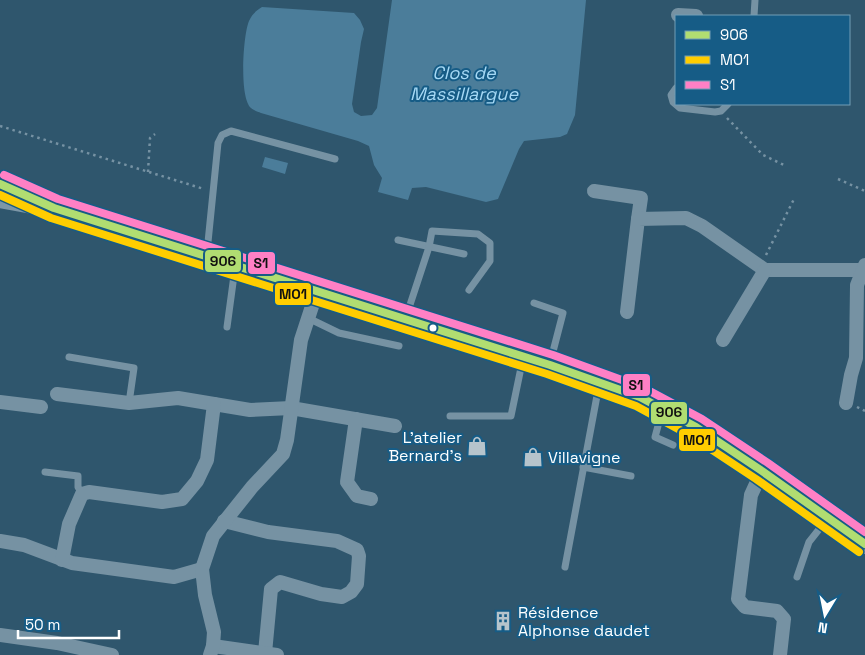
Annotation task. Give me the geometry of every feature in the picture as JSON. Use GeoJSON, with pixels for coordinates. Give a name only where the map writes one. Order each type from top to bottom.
{"type":"FeatureCollection","features":[{"type":"Feature","properties":{"kind":"main road"},"geometry":{"type":"LineString","coordinates":[[0,184],[54,208]]}},
{"type":"Feature","properties":{"kind":"main road"},"geometry":{"type":"LineString","coordinates":[[0,198],[54,208],[207,255],[550,365],[640,397],[696,427],[762,470],[865,544]]}},
{"type":"Feature","properties":{"kind":"street"},"geometry":{"type":"LineString","coordinates":[[594,191],[641,198],[627,312]]}},
{"type":"Feature","properties":{"kind":"street"},"geometry":{"type":"LineString","coordinates":[[638,219],[686,218],[702,226],[762,269],[864,269],[857,285],[856,358],[846,403]]}},
{"type":"Feature","properties":{"kind":"street"},"geometry":{"type":"LineString","coordinates":[[723,340],[762,269]]}},
{"type":"Feature","properties":{"kind":"street"},"geometry":{"type":"LineString","coordinates":[[224,521],[268,532],[337,541],[357,550],[360,556],[357,584],[351,592],[342,596],[321,594],[280,582],[271,589],[271,654],[211,650],[214,632],[205,595],[202,569],[213,536],[224,521],[252,487],[282,454],[287,440],[301,340],[317,291]]}},
{"type":"Feature","properties":{"kind":"street"},"geometry":{"type":"LineString","coordinates":[[57,394],[129,403],[178,398],[250,410],[291,408],[395,426]]}},
{"type":"Feature","properties":{"kind":"street"},"geometry":{"type":"LineString","coordinates":[[0,402],[41,407]]}},
{"type":"Feature","properties":{"kind":"street"},"geometry":{"type":"LineString","coordinates":[[62,560],[69,524],[82,494],[89,492],[162,502],[182,499],[197,481],[207,460],[214,404]]}},
{"type":"Feature","properties":{"kind":"street"},"geometry":{"type":"LineString","coordinates":[[356,420],[347,482],[357,496],[371,499]]}},
{"type":"Feature","properties":{"kind":"street"},"geometry":{"type":"LineString","coordinates":[[762,470],[751,495],[738,600],[745,608],[776,610],[784,619],[780,655]]}},
{"type":"Feature","properties":{"kind":"street"},"geometry":{"type":"LineString","coordinates":[[0,541],[24,545],[72,563],[174,577],[202,569]]}},
{"type":"Feature","properties":{"kind":"street"},"geometry":{"type":"LineString","coordinates":[[0,635],[57,643],[112,655]]}},
{"type":"Feature","properties":{"kind":"lane"},"geometry":{"type":"LineString","coordinates":[[754,15],[755,0]]}},
{"type":"Feature","properties":{"kind":"lane"},"geometry":{"type":"LineString","coordinates":[[675,89],[670,95],[675,103]]}},
{"type":"Feature","properties":{"kind":"lane"},"geometry":{"type":"LineString","coordinates":[[677,105],[680,108],[715,112],[721,111],[727,105]]}},
{"type":"Feature","properties":{"kind":"lane"},"geometry":{"type":"LineString","coordinates":[[207,255],[218,143],[222,135],[231,131],[335,159]]}},
{"type":"Feature","properties":{"kind":"lane"},"geometry":{"type":"LineString","coordinates":[[405,320],[429,247],[432,231],[478,234],[490,243],[490,261],[469,290]]}},
{"type":"Feature","properties":{"kind":"lane"},"geometry":{"type":"LineString","coordinates":[[398,240],[464,254]]}},
{"type":"Feature","properties":{"kind":"lane"},"geometry":{"type":"LineString","coordinates":[[227,327],[236,265]]}},
{"type":"Feature","properties":{"kind":"lane"},"geometry":{"type":"LineString","coordinates":[[534,303],[563,313],[550,365]]}},
{"type":"Feature","properties":{"kind":"lane"},"geometry":{"type":"LineString","coordinates":[[308,318],[339,333],[399,346]]}},
{"type":"Feature","properties":{"kind":"lane"},"geometry":{"type":"LineString","coordinates":[[69,357],[134,368],[129,403]]}},
{"type":"Feature","properties":{"kind":"lane"},"geometry":{"type":"LineString","coordinates":[[450,416],[511,416],[524,358]]}},
{"type":"Feature","properties":{"kind":"lane"},"geometry":{"type":"LineString","coordinates":[[565,567],[595,400],[600,382]]}},
{"type":"Feature","properties":{"kind":"lane"},"geometry":{"type":"LineString","coordinates":[[662,409],[655,437],[673,445]]}},
{"type":"Feature","properties":{"kind":"lane"},"geometry":{"type":"LineString","coordinates":[[583,467],[631,476]]}},
{"type":"Feature","properties":{"kind":"lane"},"geometry":{"type":"LineString","coordinates":[[45,472],[78,476],[78,487],[82,494]]}},
{"type":"Feature","properties":{"kind":"lane"},"geometry":{"type":"LineString","coordinates":[[797,576],[809,542],[828,518]]}},
{"type":"Feature","properties":{"kind":"path"},"geometry":{"type":"LineString","coordinates":[[721,111],[763,155],[784,165]]}},
{"type":"Feature","properties":{"kind":"path"},"geometry":{"type":"LineString","coordinates":[[0,126],[214,192]]}},
{"type":"Feature","properties":{"kind":"path"},"geometry":{"type":"LineString","coordinates":[[148,172],[150,138],[154,134]]}},
{"type":"Feature","properties":{"kind":"path"},"geometry":{"type":"LineString","coordinates":[[838,179],[865,191]]}},
{"type":"Feature","properties":{"kind":"path"},"geometry":{"type":"LineString","coordinates":[[762,269],[794,199]]}},
{"type":"Feature","properties":{"kind":"water","name":"Clos de Massillargue"},"geometry":{"type":"Polygon","coordinates":[[[392,0],[586,0],[575,115],[567,134],[560,137],[524,141],[498,199],[486,202],[426,187],[412,188],[408,200],[378,192],[382,178],[374,165],[369,146],[358,141],[260,113],[252,109],[247,102],[243,66],[245,39],[249,21],[256,11],[262,7],[354,13],[364,29],[352,104],[354,112],[361,116],[372,115],[377,108],[392,0]]]}},
{"type":"Feature","properties":{"kind":"water"},"geometry":{"type":"Polygon","coordinates":[[[265,157],[288,163],[285,174],[262,167],[265,157]]]}},
{"type":"Feature","properties":{"kind":"transit line","name":"S1"},"geometry":{"type":"LineString","coordinates":[[4,175],[58,199],[553,355],[644,388],[702,419],[865,532]]}},
{"type":"Feature","properties":{"kind":"transit line","name":"906"},"geometry":{"type":"LineString","coordinates":[[0,184],[54,208],[550,365],[640,397],[696,427],[865,544]]}},
{"type":"Feature","properties":{"kind":"transit line","name":"MO1"},"geometry":{"type":"LineString","coordinates":[[0,195],[51,218],[547,374],[636,406],[691,436],[756,479],[859,552]]}},
{"type":"Feature","properties":{"kind":"place","name":"L'atelier Bernard's"},"geometry":{"type":"Point","coordinates":[477,446]}},
{"type":"Feature","properties":{"kind":"place","name":"Villavigne"},"geometry":{"type":"Point","coordinates":[533,457]}},
{"type":"Feature","properties":{"kind":"place","name":"Résidence Alphonse daudet"},"geometry":{"type":"Point","coordinates":[503,621]}}]}
